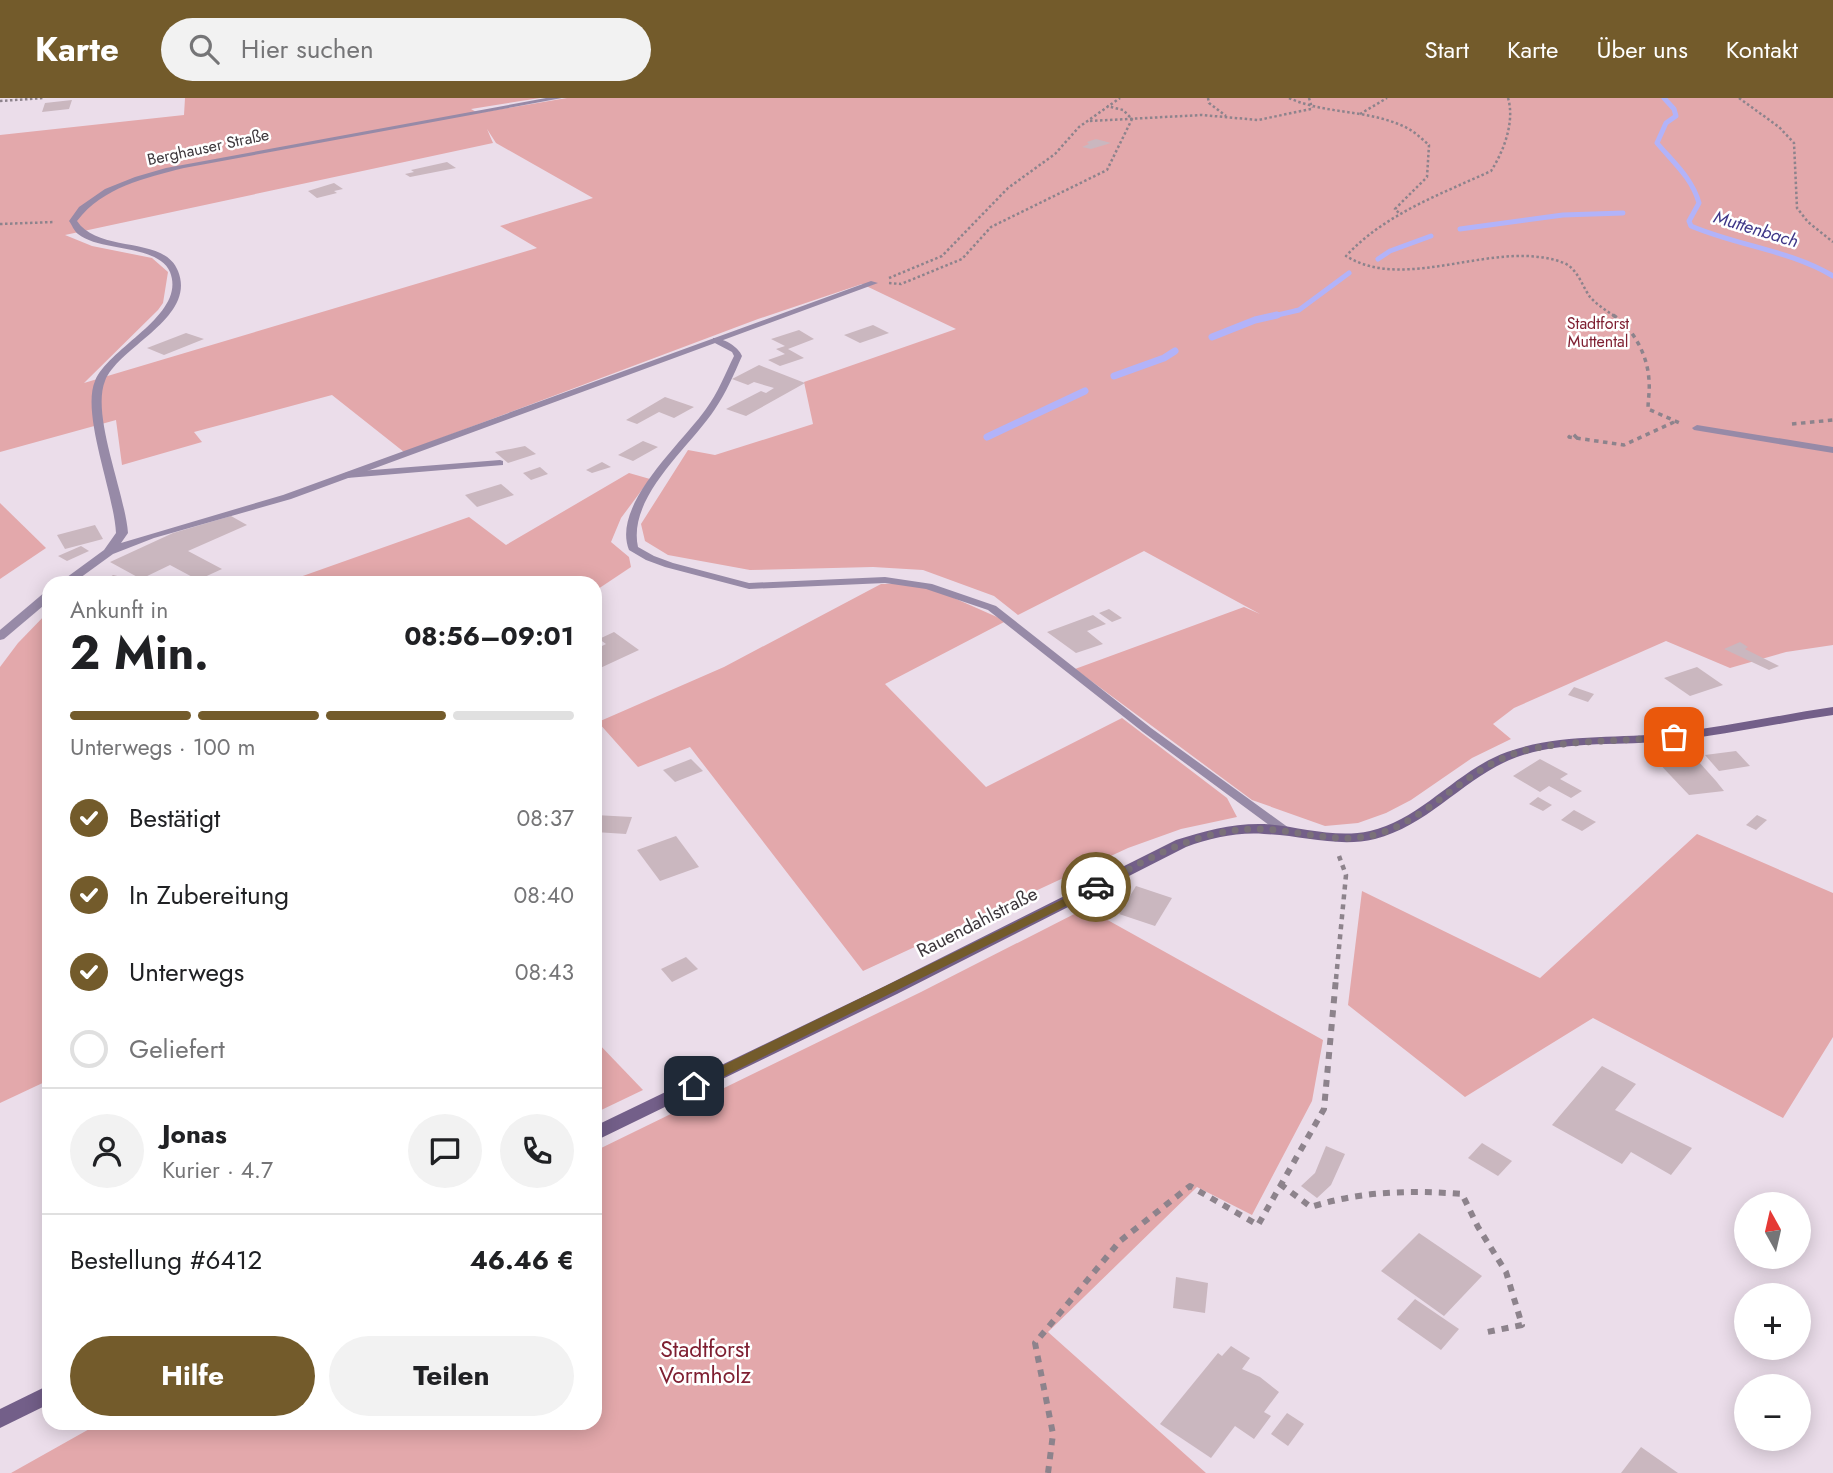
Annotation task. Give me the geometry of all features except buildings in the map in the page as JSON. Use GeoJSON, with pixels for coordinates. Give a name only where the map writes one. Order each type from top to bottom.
{"type":"FeatureCollection","features":[{"type":"Feature","properties":{"kind":"street","name":"Berghauser Straße"},"geometry":{"type":"LineString","coordinates":[[73,221],[81,208],[106,192],[138,178],[184,166],[558,98]]}},
{"type":"Feature","properties":{"kind":"street"},"geometry":{"type":"LineString","coordinates":[[73,221],[75,228],[83,236],[141,250],[164,260],[173,268],[176,279],[176,291],[158,323],[100,378],[94,397],[122,517],[122,533],[107,552],[74,576]]}},
{"type":"Feature","properties":{"kind":"street"},"geometry":{"type":"LineString","coordinates":[[107,552],[150,536],[287,497],[874,283]]}},
{"type":"Feature","properties":{"kind":"street"},"geometry":{"type":"LineString","coordinates":[[0,635],[42,600]]}},
{"type":"Feature","properties":{"kind":"street","name":"Rauendahlstraße"},"geometry":{"type":"LineString","coordinates":[[602,1130],[915,978],[1168,848],[1217,833],[1242,829],[1285,831],[1333,838],[1365,836],[1393,828],[1419,815],[1486,767],[1522,751],[1548,746],[1674,737],[1833,711]]}},
{"type":"Feature","properties":{"kind":"street"},"geometry":{"type":"LineString","coordinates":[[0,1419],[42,1398]]}},
{"type":"Feature","properties":{"kind":"lane"},"geometry":{"type":"LineString","coordinates":[[716,340],[736,351],[738,356],[711,409],[667,463],[633,517],[630,533],[634,548],[669,565],[749,586],[885,580],[928,586],[992,608],[1147,730],[1285,831]]}},
{"type":"Feature","properties":{"kind":"lane"},"geometry":{"type":"LineString","coordinates":[[1697,428],[1833,450]]}},
{"type":"Feature","properties":{"kind":"lane"},"geometry":{"type":"LineString","coordinates":[[347,475],[500,464]]}},
{"type":"Feature","properties":{"kind":"path"},"geometry":{"type":"LineString","coordinates":[[0,101],[44,98]]}},
{"type":"Feature","properties":{"kind":"path"},"geometry":{"type":"LineString","coordinates":[[874,283],[942,256],[1007,188],[1055,154],[1079,127],[1120,98]]}},
{"type":"Feature","properties":{"kind":"path"},"geometry":{"type":"LineString","coordinates":[[1208,98],[1209,103],[1226,117]]}},
{"type":"Feature","properties":{"kind":"path"},"geometry":{"type":"LineString","coordinates":[[1289,98],[1312,109],[1359,115],[1408,128],[1429,145],[1432,164],[1429,176],[1423,186],[1395,209],[1400,214]]}},
{"type":"Feature","properties":{"kind":"path"},"geometry":{"type":"LineString","coordinates":[[1309,98],[1312,109]]}},
{"type":"Feature","properties":{"kind":"path"},"geometry":{"type":"LineString","coordinates":[[1359,115],[1387,98]]}},
{"type":"Feature","properties":{"kind":"path"},"geometry":{"type":"LineString","coordinates":[[1508,98],[1511,103],[1509,127],[1497,164],[1491,171],[1400,214],[1358,241],[1346,256],[1352,264],[1367,269],[1515,256],[1541,256],[1564,263],[1572,268],[1593,300],[1631,329],[1650,378],[1648,409],[1674,422],[1697,428]]}},
{"type":"Feature","properties":{"kind":"path"},"geometry":{"type":"LineString","coordinates":[[1739,98],[1779,127],[1794,143],[1797,208],[1808,222],[1833,242]]}},
{"type":"Feature","properties":{"kind":"path"},"geometry":{"type":"LineString","coordinates":[[1107,106],[1123,110],[1132,119]]}},
{"type":"Feature","properties":{"kind":"path"},"geometry":{"type":"LineString","coordinates":[[1090,121],[1202,115],[1258,120],[1312,109]]}},
{"type":"Feature","properties":{"kind":"path"},"geometry":{"type":"LineString","coordinates":[[874,283],[901,284],[962,259],[991,227],[1107,170],[1132,119]]}},
{"type":"Feature","properties":{"kind":"path"},"geometry":{"type":"LineString","coordinates":[[0,224],[73,221]]}},
{"type":"Feature","properties":{"kind":"path"},"geometry":{"type":"LineString","coordinates":[[1577,438],[1624,445],[1674,422]]}},
{"type":"Feature","properties":{"kind":"path"},"geometry":{"type":"LineString","coordinates":[[1048,1473],[1053,1434],[1035,1343],[1120,1241],[1190,1186],[1258,1225],[1324,1110],[1346,875],[1333,838]]}},
{"type":"Feature","properties":{"kind":"path"},"geometry":{"type":"LineString","coordinates":[[1280,1184],[1311,1207],[1339,1197],[1365,1192],[1409,1189],[1462,1194],[1478,1227],[1506,1272],[1522,1325],[1482,1333]]}},
{"type":"Feature","properties":{"kind":"green space","name":"Stadtforst Muttental"},"geometry":{"type":"Polygon","coordinates":[[[185,98],[540,98],[471,109],[478,113],[567,98],[1833,98],[1833,645],[1786,652],[1730,668],[1666,641],[1514,708],[1493,724],[1511,739],[1472,758],[1411,800],[1358,823],[1325,826],[1252,800],[1075,669],[1244,607],[1260,614],[1144,551],[1018,615],[994,596],[923,570],[873,567],[750,570],[668,555],[645,541],[641,524],[688,450],[715,455],[813,424],[804,382],[956,329],[862,284],[758,319],[404,452],[332,395],[194,432],[202,442],[122,465],[116,420],[0,452],[0,135],[184,115],[185,98]],[[487,129],[493,143],[65,235],[92,246],[152,258],[168,272],[163,303],[158,310],[84,383],[537,248],[500,226],[593,198],[496,143],[487,129]]]}},
{"type":"Feature","properties":{"kind":"green space"},"geometry":{"type":"Polygon","coordinates":[[[629,473],[650,479],[621,518],[611,542],[629,557],[631,567],[602,586],[602,576],[303,576],[469,517],[506,545],[629,473]]]}},
{"type":"Feature","properties":{"kind":"green space"},"geometry":{"type":"Polygon","coordinates":[[[0,503],[46,548],[0,579],[0,503]]]}},
{"type":"Feature","properties":{"kind":"green space"},"geometry":{"type":"Polygon","coordinates":[[[920,583],[1006,621],[885,684],[986,787],[1122,718],[1227,798],[1237,817],[1181,829],[1128,848],[863,971],[690,747],[638,767],[602,726],[602,720],[724,667],[881,584],[920,583]]]}},
{"type":"Feature","properties":{"kind":"green space"},"geometry":{"type":"Polygon","coordinates":[[[42,618],[42,1083],[0,1103],[0,667],[42,618]]]}},
{"type":"Feature","properties":{"kind":"green space"},"geometry":{"type":"Polygon","coordinates":[[[1697,834],[1833,893],[1833,1037],[1783,1118],[1593,1018],[1465,1097],[1348,1005],[1362,891],[1540,978],[1697,834]]]}},
{"type":"Feature","properties":{"kind":"green space","name":"Stadtforst Vormholz"},"geometry":{"type":"Polygon","coordinates":[[[1086,908],[1323,1040],[1312,1101],[1252,1215],[1197,1187],[1048,1332],[1206,1473],[11,1473],[88,1430],[602,1430],[602,1148],[1086,908]]]}},
{"type":"Feature","properties":{"kind":"green space"},"geometry":{"type":"Polygon","coordinates":[[[602,1047],[643,1090],[602,1110],[602,1047]]]}},
{"type":"Feature","properties":{"kind":"waterway","name":"Muttenbach"},"geometry":{"type":"LineString","coordinates":[[1664,98],[1674,109],[1676,116],[1666,123],[1657,143],[1696,194],[1699,203],[1689,221],[1691,226],[1799,260],[1833,276]]}},
{"type":"Feature","properties":{"kind":"waterway"},"geometry":{"type":"LineString","coordinates":[[1460,229],[1563,215],[1623,213]]}},
{"type":"Feature","properties":{"kind":"waterway"},"geometry":{"type":"LineString","coordinates":[[1378,259],[1390,251],[1431,236]]}},
{"type":"Feature","properties":{"kind":"waterway"},"geometry":{"type":"LineString","coordinates":[[1269,317],[1299,310],[1349,273]]}},
{"type":"Feature","properties":{"kind":"waterway"},"geometry":{"type":"LineString","coordinates":[[1212,337],[1255,320],[1277,315]]}},
{"type":"Feature","properties":{"kind":"waterway"},"geometry":{"type":"LineString","coordinates":[[1114,376],[1164,358],[1175,351]]}},
{"type":"Feature","properties":{"kind":"waterway"},"geometry":{"type":"LineString","coordinates":[[987,437],[1085,391]]}},
{"type":"Feature","properties":{"kind":"way so far"},"geometry":{"type":"LineString","coordinates":[[1096,887],[1168,848],[1217,833],[1265,829],[1344,839],[1375,834],[1419,815],[1486,767],[1522,751],[1548,746],[1674,737]]}},
{"type":"Feature","properties":{"kind":"route"},"geometry":{"type":"LineString","coordinates":[[694,1086],[1096,887]]}}]}
